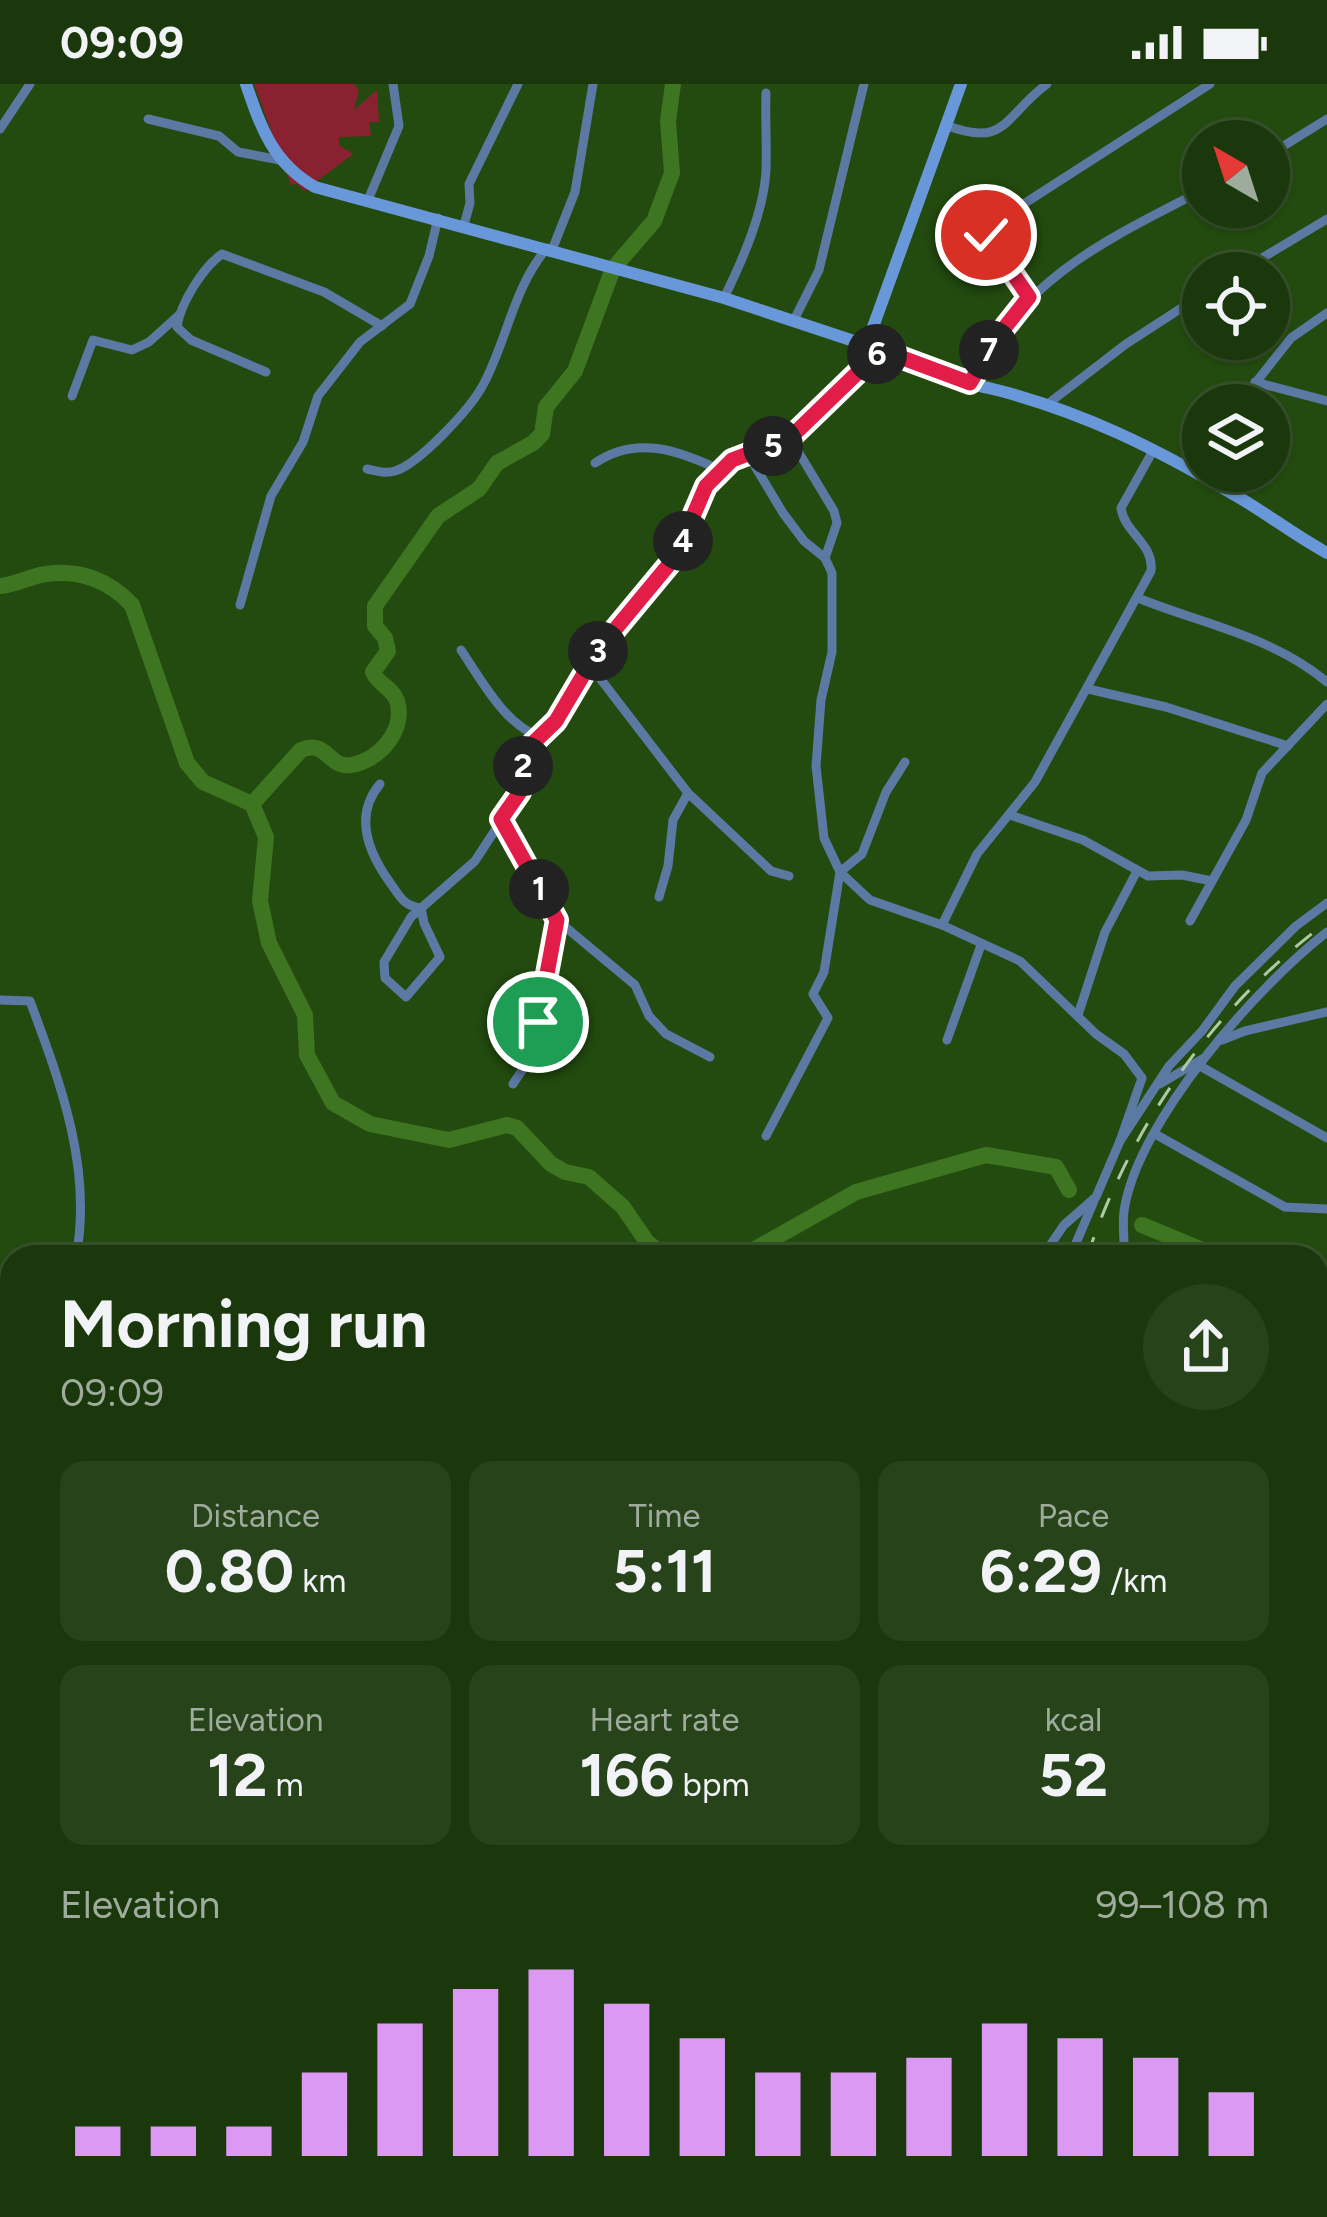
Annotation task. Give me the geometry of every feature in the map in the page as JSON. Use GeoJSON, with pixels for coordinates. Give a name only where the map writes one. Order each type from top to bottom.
{"type":"FeatureCollection","features":[{"type":"Feature","properties":{"kind":"street"},"geometry":{"type":"LineString","coordinates":[[0,129],[30,84]]}},
{"type":"Feature","properties":{"kind":"street"},"geometry":{"type":"LineString","coordinates":[[246,84],[262,130],[280,160],[315,187],[794,320],[970,383],[1049,403],[1182,465]]}},
{"type":"Feature","properties":{"kind":"street"},"geometry":{"type":"LineString","coordinates":[[368,200],[399,126],[393,84]]}},
{"type":"Feature","properties":{"kind":"street"},"geometry":{"type":"LineString","coordinates":[[464,225],[469,184],[518,84]]}},
{"type":"Feature","properties":{"kind":"street"},"geometry":{"type":"LineString","coordinates":[[368,469],[391,472],[409,465],[478,393],[532,269],[550,249],[575,192],[593,84]]}},
{"type":"Feature","properties":{"kind":"street"},"geometry":{"type":"LineString","coordinates":[[794,320],[820,270],[865,84]]}},
{"type":"Feature","properties":{"kind":"street"},"geometry":{"type":"LineString","coordinates":[[881,350],[873,339],[873,327],[961,84]]}},
{"type":"Feature","properties":{"kind":"street"},"geometry":{"type":"LineString","coordinates":[[945,125],[977,136],[990,134],[1047,84]]}},
{"type":"Feature","properties":{"kind":"street"},"geometry":{"type":"LineString","coordinates":[[1029,297],[987,239],[988,227],[1210,84]]}},
{"type":"Feature","properties":{"kind":"street"},"geometry":{"type":"LineString","coordinates":[[724,298],[739,268],[764,182],[766,92]]}},
{"type":"Feature","properties":{"kind":"street"},"geometry":{"type":"LineString","coordinates":[[148,118],[218,136],[238,152],[280,160]]}},
{"type":"Feature","properties":{"kind":"street"},"geometry":{"type":"LineString","coordinates":[[1290,142],[1327,119]]}},
{"type":"Feature","properties":{"kind":"street"},"geometry":{"type":"LineString","coordinates":[[970,383],[1029,297],[1062,270],[1182,202]]}},
{"type":"Feature","properties":{"kind":"street"},"geometry":{"type":"LineString","coordinates":[[239,605],[271,496],[303,442],[318,396],[360,342],[414,298],[438,218]]}},
{"type":"Feature","properties":{"kind":"street"},"geometry":{"type":"LineString","coordinates":[[1272,252],[1327,219]]}},
{"type":"Feature","properties":{"kind":"street"},"geometry":{"type":"LineString","coordinates":[[72,396],[93,340],[132,350],[148,342],[179,315],[212,261],[228,254],[324,292],[382,326]]}},
{"type":"Feature","properties":{"kind":"street"},"geometry":{"type":"LineString","coordinates":[[1049,403],[1182,308]]}},
{"type":"Feature","properties":{"kind":"street"},"geometry":{"type":"LineString","coordinates":[[1327,313],[1291,338],[1255,382],[1327,401]]}},
{"type":"Feature","properties":{"kind":"street"},"geometry":{"type":"LineString","coordinates":[[179,315],[177,327],[185,338],[266,372]]}},
{"type":"Feature","properties":{"kind":"street"},"geometry":{"type":"LineString","coordinates":[[421,908],[440,957],[406,997],[385,978],[384,962],[421,908],[464,874],[520,792],[524,754],[556,721],[589,664],[676,556],[706,486],[720,470],[747,454],[790,438],[881,350]]}},
{"type":"Feature","properties":{"kind":"street"},"geometry":{"type":"LineString","coordinates":[[790,438],[837,523],[825,558]]}},
{"type":"Feature","properties":{"kind":"street"},"geometry":{"type":"LineString","coordinates":[[595,464],[612,453],[645,445],[720,470]]}},
{"type":"Feature","properties":{"kind":"street"},"geometry":{"type":"LineString","coordinates":[[942,925],[977,854],[1026,796],[1151,571],[1152,559],[1121,508],[1154,449]]}},
{"type":"Feature","properties":{"kind":"street"},"geometry":{"type":"LineString","coordinates":[[747,454],[761,482],[804,542],[825,558],[832,573],[832,652],[821,700],[816,766],[824,838],[840,872],[870,900],[942,925],[1020,961],[1140,1072],[1120,1141],[1075,1245]]}},
{"type":"Feature","properties":{"kind":"street"},"geometry":{"type":"LineString","coordinates":[[1227,492],[1327,553]]}},
{"type":"Feature","properties":{"kind":"street"},"geometry":{"type":"LineString","coordinates":[[1138,598],[1239,632],[1327,682]]}},
{"type":"Feature","properties":{"kind":"street"},"geometry":{"type":"LineString","coordinates":[[461,650],[502,706],[528,733],[541,737]]}},
{"type":"Feature","properties":{"kind":"street"},"geometry":{"type":"LineString","coordinates":[[589,664],[688,794],[771,871],[789,876]]}},
{"type":"Feature","properties":{"kind":"street"},"geometry":{"type":"LineString","coordinates":[[1088,689],[1166,707],[1288,746]]}},
{"type":"Feature","properties":{"kind":"street"},"geometry":{"type":"LineString","coordinates":[[1190,921],[1246,820],[1262,773],[1327,704]]}},
{"type":"Feature","properties":{"kind":"street"},"geometry":{"type":"LineString","coordinates":[[766,1136],[828,1018],[813,994],[824,972],[840,872],[862,854],[886,792],[904,762]]}},
{"type":"Feature","properties":{"kind":"street"},"geometry":{"type":"LineString","coordinates":[[380,784],[367,805],[371,857],[403,902],[421,908]]}},
{"type":"Feature","properties":{"kind":"street"},"geometry":{"type":"LineString","coordinates":[[659,897],[673,820],[688,794]]}},
{"type":"Feature","properties":{"kind":"street"},"geometry":{"type":"LineString","coordinates":[[1010,815],[1083,840],[1156,878],[1182,874],[1212,881]]}},
{"type":"Feature","properties":{"kind":"street"},"geometry":{"type":"LineString","coordinates":[[501,819],[557,920],[635,985],[649,1016],[666,1034],[710,1057]]}},
{"type":"Feature","properties":{"kind":"street"},"geometry":{"type":"LineString","coordinates":[[1078,1016],[1105,932],[1137,871]]}},
{"type":"Feature","properties":{"kind":"street"},"geometry":{"type":"LineString","coordinates":[[1120,1141],[1235,986],[1296,926],[1327,903]]}},
{"type":"Feature","properties":{"kind":"street"},"geometry":{"type":"LineString","coordinates":[[513,1084],[544,1037],[538,1018],[557,920]]}},
{"type":"Feature","properties":{"kind":"street"},"geometry":{"type":"LineString","coordinates":[[1124,1245],[1124,1211],[1155,1134],[1203,1060],[1266,985],[1327,932]]}},
{"type":"Feature","properties":{"kind":"street"},"geometry":{"type":"LineString","coordinates":[[947,1040],[981,945]]}},
{"type":"Feature","properties":{"kind":"street"},"geometry":{"type":"LineString","coordinates":[[0,1000],[30,1001],[72,1121],[79,1202],[77,1245]]}},
{"type":"Feature","properties":{"kind":"street"},"geometry":{"type":"LineString","coordinates":[[1215,1045],[1245,1031],[1327,1012]]}},
{"type":"Feature","properties":{"kind":"street"},"geometry":{"type":"LineString","coordinates":[[1155,1088],[1203,1060]]}},
{"type":"Feature","properties":{"kind":"street"},"geometry":{"type":"LineString","coordinates":[[1203,1060],[1327,1138]]}},
{"type":"Feature","properties":{"kind":"street"},"geometry":{"type":"LineString","coordinates":[[1155,1134],[1285,1207],[1327,1209]]}},
{"type":"Feature","properties":{"kind":"street"},"geometry":{"type":"LineString","coordinates":[[1050,1245],[1064,1225],[1096,1197]]}},
{"type":"Feature","properties":{"kind":"shaded area"},"geometry":{"type":"Polygon","coordinates":[[[254,84],[354,84],[359,90],[354,110],[377,90],[379,122],[369,122],[371,136],[339,137],[339,145],[353,154],[304,191],[291,185],[254,84]]]}},
{"type":"Feature","properties":{"kind":"waterway"},"geometry":{"type":"LineString","coordinates":[[617,264],[654,221],[672,173],[668,121],[673,84]]}},
{"type":"Feature","properties":{"kind":"waterway"},"geometry":{"type":"LineString","coordinates":[[252,804],[301,750],[317,748],[338,763],[351,765],[371,757],[388,742],[399,712],[395,696],[373,672],[388,651],[375,626],[375,606],[438,516],[479,489],[497,463],[542,434],[546,407],[575,371],[611,274]]}},
{"type":"Feature","properties":{"kind":"waterway"},"geometry":{"type":"LineString","coordinates":[[0,586],[40,575],[71,573],[104,583],[132,605],[187,763],[203,782],[252,804],[266,837],[260,901],[269,943],[305,1015],[307,1055],[333,1103],[370,1124],[449,1140],[507,1125],[517,1128],[551,1164],[589,1177],[623,1207],[651,1245]]}},
{"type":"Feature","properties":{"kind":"waterway"},"geometry":{"type":"LineString","coordinates":[[762,1245],[856,1192],[986,1155],[1056,1167],[1069,1190]]}},
{"type":"Feature","properties":{"kind":"waterway"},"geometry":{"type":"LineString","coordinates":[[1142,1225],[1190,1245]]}},
{"type":"Feature","properties":{"kind":"railway"},"geometry":{"type":"LineString","coordinates":[[1091,1245],[1127,1160],[1182,1071],[1248,991],[1327,922]]}},
{"type":"Feature","properties":{"kind":"route"},"geometry":{"type":"LineString","coordinates":[[538,1022],[557,920],[501,819],[520,792],[528,748],[556,721],[598,650],[676,556],[706,486],[732,460],[790,438],[881,350],[970,383],[1029,297],[986,235]]}}]}
